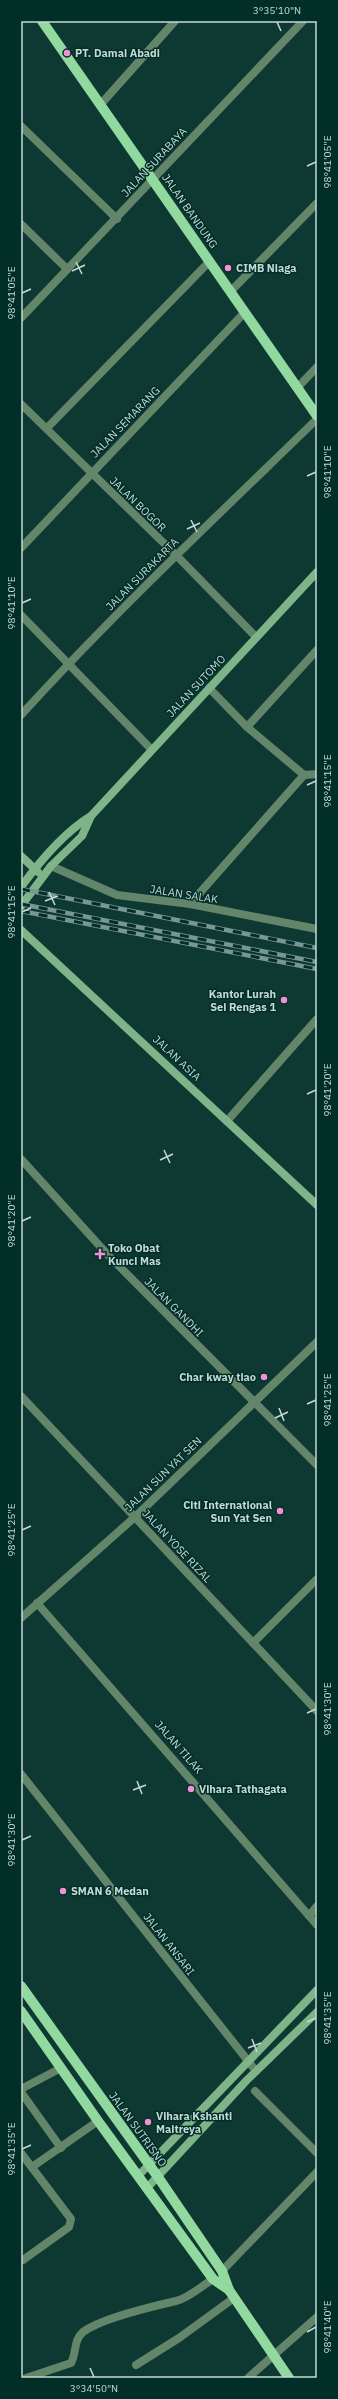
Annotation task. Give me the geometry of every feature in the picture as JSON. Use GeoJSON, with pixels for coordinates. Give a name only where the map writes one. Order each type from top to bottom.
{"type":"FeatureCollection","features":[{"type":"Feature","properties":{"kind":"main road","name":"JALAN BANDUNG"},"geometry":{"type":"LineString","coordinates":[[42,21],[298,387],[317,417]]}},
{"type":"Feature","properties":{"kind":"main road","name":"JALAN SUTOMO"},"geometry":{"type":"LineString","coordinates":[[21,887],[34,870],[74,827],[91,816],[317,572]]}},
{"type":"Feature","properties":{"kind":"main road","name":"JALAN SUTOMO"},"geometry":{"type":"LineString","coordinates":[[21,906],[51,866],[82,836],[91,816]]}},
{"type":"Feature","properties":{"kind":"main road"},"geometry":{"type":"LineString","coordinates":[[21,856],[34,870],[44,876]]}},
{"type":"Feature","properties":{"kind":"main road","name":"JALAN ASIA"},"geometry":{"type":"LineString","coordinates":[[21,930],[227,1121],[316,1200]]}},
{"type":"Feature","properties":{"kind":"main road","name":"JALAN SUTRISNO"},"geometry":{"type":"LineString","coordinates":[[21,1986],[158,2177],[222,2272],[231,2294],[289,2378]]}},
{"type":"Feature","properties":{"kind":"main road"},"geometry":{"type":"LineString","coordinates":[[138,2176],[150,2166],[247,2061],[317,1990]]}},
{"type":"Feature","properties":{"kind":"main road","name":"JALAN SUTRISNO"},"geometry":{"type":"LineString","coordinates":[[21,2011],[98,2121],[213,2279],[231,2294]]}},
{"type":"Feature","properties":{"kind":"main road"},"geometry":{"type":"LineString","coordinates":[[147,2188],[256,2071],[317,2012]]}},
{"type":"Feature","properties":{"kind":"street"},"geometry":{"type":"LineString","coordinates":[[101,104],[175,21]]}},
{"type":"Feature","properties":{"kind":"street","name":"JALAN SURABAYA"},"geometry":{"type":"LineString","coordinates":[[21,318],[117,219],[303,21]]}},
{"type":"Feature","properties":{"kind":"street"},"geometry":{"type":"LineString","coordinates":[[21,126],[117,219]]}},
{"type":"Feature","properties":{"kind":"street"},"geometry":{"type":"LineString","coordinates":[[231,291],[317,203]]}},
{"type":"Feature","properties":{"kind":"street"},"geometry":{"type":"LineString","coordinates":[[21,224],[68,269]]}},
{"type":"Feature","properties":{"kind":"street"},"geometry":{"type":"LineString","coordinates":[[47,428],[210,261]]}},
{"type":"Feature","properties":{"kind":"street","name":"JALAN SEMARANG"},"geometry":{"type":"LineString","coordinates":[[21,548],[245,312]]}},
{"type":"Feature","properties":{"kind":"street"},"geometry":{"type":"LineString","coordinates":[[298,387],[317,367]]}},
{"type":"Feature","properties":{"kind":"street","name":"JALAN BOGOR"},"geometry":{"type":"LineString","coordinates":[[21,404],[176,555],[256,637]]}},
{"type":"Feature","properties":{"kind":"street","name":"JALAN SURAKARTA"},"geometry":{"type":"LineString","coordinates":[[21,716],[68,664],[176,555],[317,417]]}},
{"type":"Feature","properties":{"kind":"street"},"geometry":{"type":"LineString","coordinates":[[21,615],[152,750]]}},
{"type":"Feature","properties":{"kind":"street"},"geometry":{"type":"LineString","coordinates":[[247,727],[317,650]]}},
{"type":"Feature","properties":{"kind":"street"},"geometry":{"type":"LineString","coordinates":[[209,688],[247,727],[304,775]]}},
{"type":"Feature","properties":{"kind":"street"},"geometry":{"type":"LineString","coordinates":[[190,904],[304,775],[317,774]]}},
{"type":"Feature","properties":{"kind":"street","name":"JALAN SALAK"},"geometry":{"type":"LineString","coordinates":[[51,866],[117,895],[190,904],[317,929]]}},
{"type":"Feature","properties":{"kind":"street"},"geometry":{"type":"LineString","coordinates":[[227,1121],[317,1018]]}},
{"type":"Feature","properties":{"kind":"street","name":"JALAN GANDHI"},"geometry":{"type":"LineString","coordinates":[[21,1159],[107,1254],[317,1465]]}},
{"type":"Feature","properties":{"kind":"street","name":"JALAN SUN YAT SEN"},"geometry":{"type":"LineString","coordinates":[[23,1615],[135,1517],[317,1342]]}},
{"type":"Feature","properties":{"kind":"street","name":"JALAN YOSE RIZAL"},"geometry":{"type":"LineString","coordinates":[[21,1396],[317,1711]]}},
{"type":"Feature","properties":{"kind":"street"},"geometry":{"type":"LineString","coordinates":[[253,1643],[317,1578]]}},
{"type":"Feature","properties":{"kind":"street","name":"JALAN TILAK"},"geometry":{"type":"LineString","coordinates":[[38,1603],[317,1925]]}},
{"type":"Feature","properties":{"kind":"street","name":"JALAN ANSARI"},"geometry":{"type":"LineString","coordinates":[[21,1774],[256,2071]]}},
{"type":"Feature","properties":{"kind":"street"},"geometry":{"type":"LineString","coordinates":[[309,1916],[317,1906]]}},
{"type":"Feature","properties":{"kind":"street"},"geometry":{"type":"LineString","coordinates":[[21,2089],[61,2068]]}},
{"type":"Feature","properties":{"kind":"street"},"geometry":{"type":"LineString","coordinates":[[256,2091],[317,2154]]}},
{"type":"Feature","properties":{"kind":"street"},"geometry":{"type":"LineString","coordinates":[[21,2092],[62,2148]]}},
{"type":"Feature","properties":{"kind":"street"},"geometry":{"type":"LineString","coordinates":[[32,2167],[62,2148],[98,2121]]}},
{"type":"Feature","properties":{"kind":"street"},"geometry":{"type":"LineString","coordinates":[[21,2153],[67,2212],[70,2223],[69,2227],[23,2260]]}},
{"type":"Feature","properties":{"kind":"street"},"geometry":{"type":"LineString","coordinates":[[222,2272],[317,2172]]}},
{"type":"Feature","properties":{"kind":"street"},"geometry":{"type":"LineString","coordinates":[[26,2378],[71,2363],[74,2357],[74,2345],[83,2332],[97,2325],[180,2299],[213,2279]]}},
{"type":"Feature","properties":{"kind":"street"},"geometry":{"type":"LineString","coordinates":[[136,2365],[180,2338],[231,2294]]}},
{"type":"Feature","properties":{"kind":"street"},"geometry":{"type":"LineString","coordinates":[[248,2378],[317,2317]]}},
{"type":"Feature","properties":{"kind":"railway"},"geometry":{"type":"LineString","coordinates":[[21,889],[317,948]]}},
{"type":"Feature","properties":{"kind":"railway"},"geometry":{"type":"LineString","coordinates":[[21,904],[317,962]]}},
{"type":"Feature","properties":{"kind":"railway"},"geometry":{"type":"LineString","coordinates":[[21,911],[317,969]]}},
{"type":"Feature","properties":{"kind":"place","name":"PT. Damai Abadi"},"geometry":{"type":"Point","coordinates":[67,53]}},
{"type":"Feature","properties":{"kind":"place","name":"CIMB Niaga"},"geometry":{"type":"Point","coordinates":[228,268]}},
{"type":"Feature","properties":{"kind":"place","name":"Kantor Lurah Sei Rengas 1"},"geometry":{"type":"Point","coordinates":[284,1000]}},
{"type":"Feature","properties":{"kind":"place","name":"Toko Obat Kunci Mas"},"geometry":{"type":"Point","coordinates":[100,1254]}},
{"type":"Feature","properties":{"kind":"place","name":"Char kway tiao"},"geometry":{"type":"Point","coordinates":[264,1377]}},
{"type":"Feature","properties":{"kind":"place","name":"Citi International Sun Yat Sen"},"geometry":{"type":"Point","coordinates":[280,1511]}},
{"type":"Feature","properties":{"kind":"place","name":"Vihara Tathagata"},"geometry":{"type":"Point","coordinates":[191,1789]}},
{"type":"Feature","properties":{"kind":"place","name":"SMAN 6 Medan"},"geometry":{"type":"Point","coordinates":[63,1891]}},
{"type":"Feature","properties":{"kind":"place","name":"Vihara Kshanti Maitreya"},"geometry":{"type":"Point","coordinates":[148,2122]}}]}
